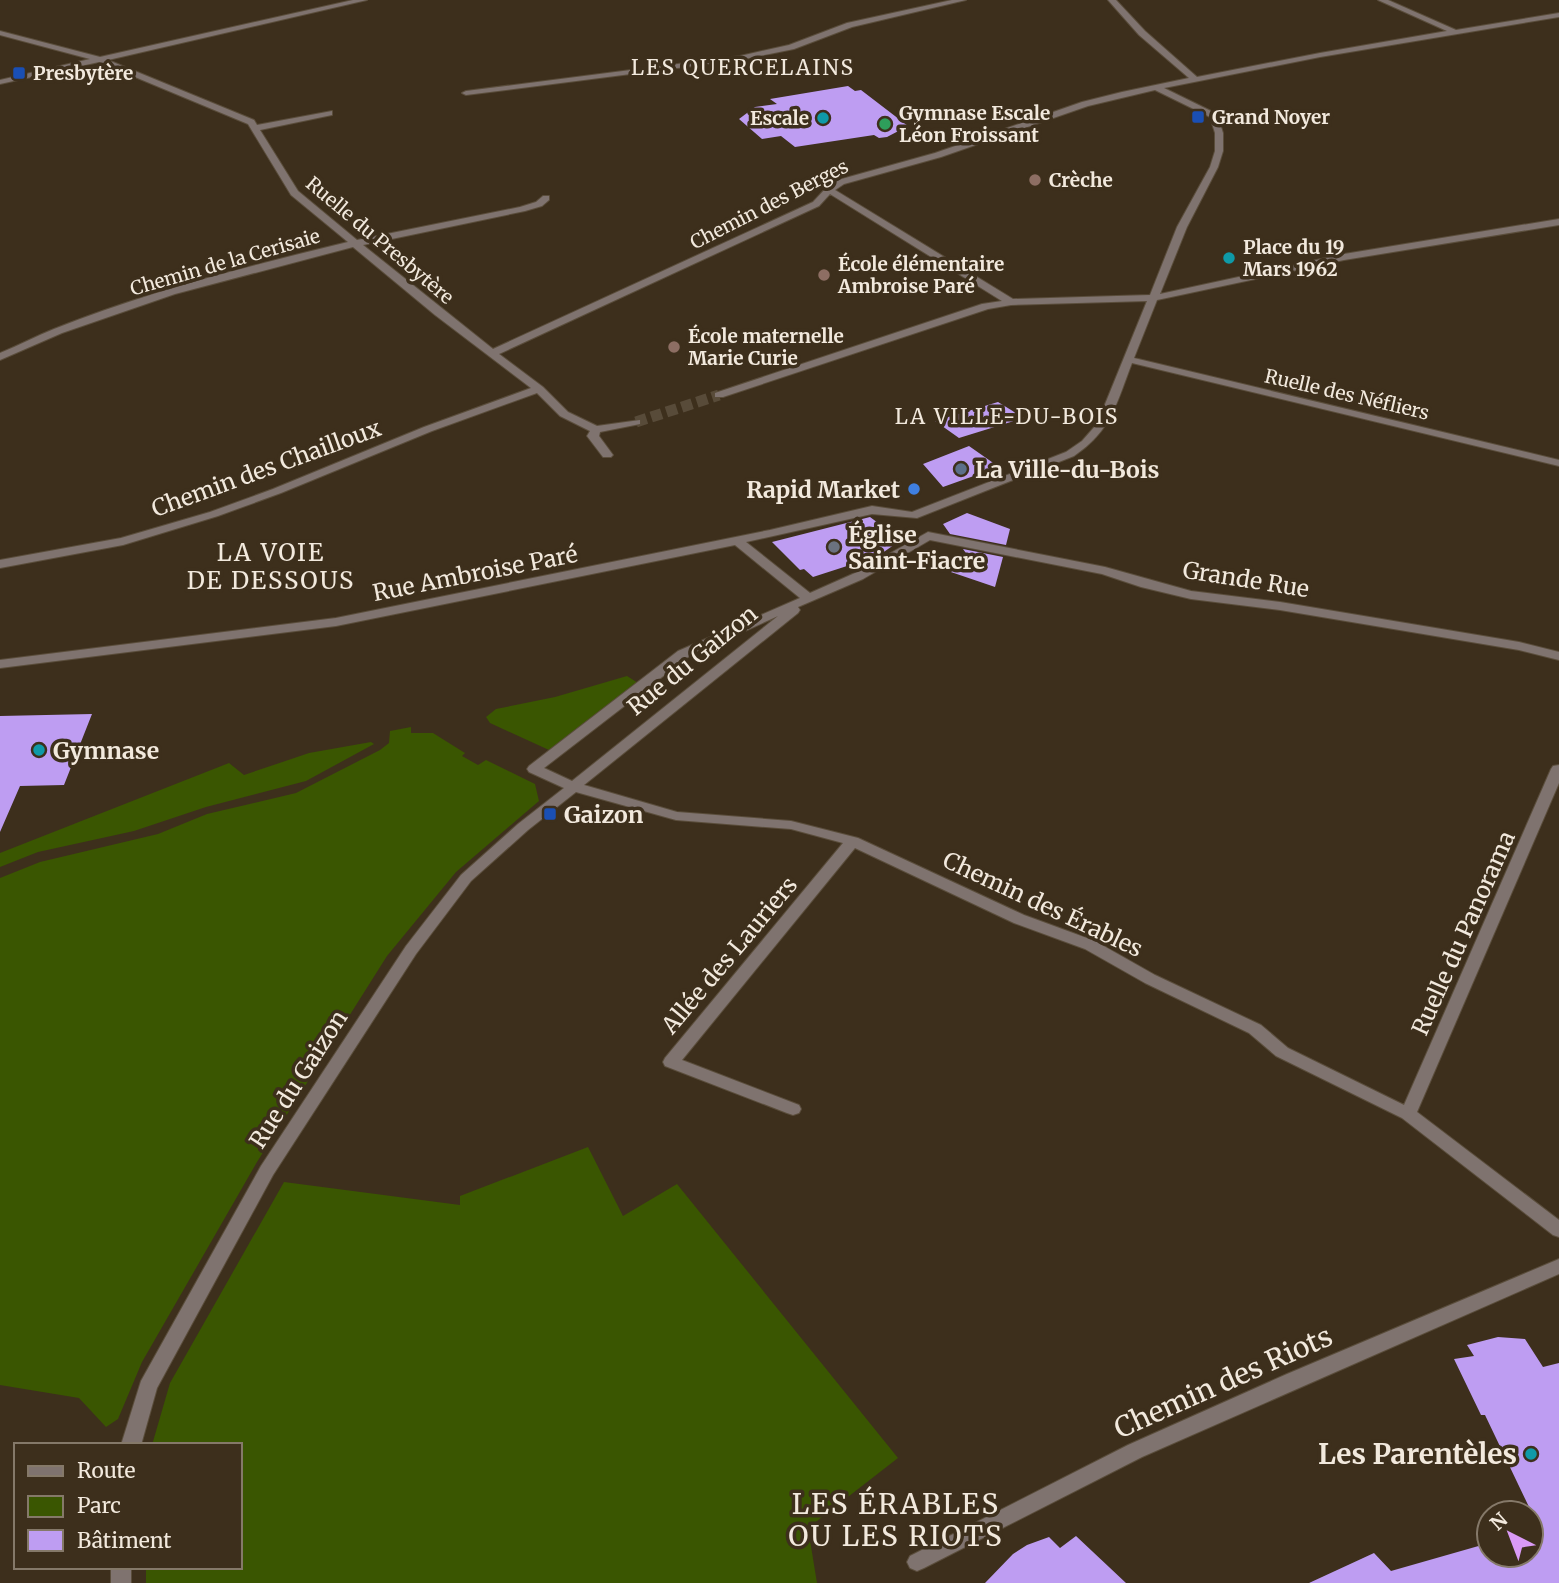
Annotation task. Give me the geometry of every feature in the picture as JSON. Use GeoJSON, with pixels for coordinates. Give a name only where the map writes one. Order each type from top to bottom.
{"type":"FeatureCollection","features":[{"type":"Feature","properties":{"kind":"street"},"geometry":{"type":"LineString","coordinates":[[0,82],[363,0]]}},
{"type":"Feature","properties":{"kind":"street"},"geometry":{"type":"LineString","coordinates":[[466,93],[683,68],[740,58],[791,47],[850,25],[962,0]]}},
{"type":"Feature","properties":{"kind":"street"},"geometry":{"type":"LineString","coordinates":[[1112,0],[1142,33],[1194,78]]}},
{"type":"Feature","properties":{"kind":"street"},"geometry":{"type":"LineString","coordinates":[[1382,0],[1453,31]]}},
{"type":"Feature","properties":{"kind":"street","name":"Chemin des Berges"},"geometry":{"type":"LineString","coordinates":[[492,353],[816,204],[841,182],[938,155],[1085,104],[1194,78],[1453,31],[1559,15]]}},
{"type":"Feature","properties":{"kind":"street"},"geometry":{"type":"LineString","coordinates":[[0,33],[98,59],[251,122],[256,128],[328,113]]}},
{"type":"Feature","properties":{"kind":"street"},"geometry":{"type":"LineString","coordinates":[[928,536],[913,516],[1049,463],[1086,443],[1102,425],[1190,207],[1214,167],[1219,151],[1217,124],[1209,113],[1155,87]]}},
{"type":"Feature","properties":{"kind":"street","name":"Ruelle du Presbytère"},"geometry":{"type":"LineString","coordinates":[[256,128],[294,193],[540,389],[564,414],[596,430]]}},
{"type":"Feature","properties":{"kind":"street"},"geometry":{"type":"LineString","coordinates":[[829,190],[1011,302]]}},
{"type":"Feature","properties":{"kind":"street","name":"Chemin de la Cerisaie"},"geometry":{"type":"LineString","coordinates":[[0,357],[56,332],[162,296],[356,244],[522,209],[539,204],[546,198]]}},
{"type":"Feature","properties":{"kind":"street"},"geometry":{"type":"LineString","coordinates":[[719,395],[986,306],[1011,302],[1154,298],[1344,257],[1559,222]]}},
{"type":"Feature","properties":{"kind":"street"},"geometry":{"type":"LineString","coordinates":[[1162,281],[1192,291]]}},
{"type":"Feature","properties":{"kind":"street","name":"Ruelle des Néfliers"},"geometry":{"type":"LineString","coordinates":[[1127,359],[1559,463]]}},
{"type":"Feature","properties":{"kind":"street","name":"Chemin des Chailloux"},"geometry":{"type":"LineString","coordinates":[[0,564],[123,541],[214,514],[278,491],[429,429],[540,389]]}},
{"type":"Feature","properties":{"kind":"street"},"geometry":{"type":"LineString","coordinates":[[607,455],[593,436],[596,430],[636,422]]}},
{"type":"Feature","properties":{"kind":"street","name":"Rue Ambroise Paré"},"geometry":{"type":"LineString","coordinates":[[0,664],[336,621],[872,510],[913,516]]}},
{"type":"Feature","properties":{"kind":"street","name":"Rue du Gaizon"},"geometry":{"type":"LineString","coordinates":[[574,787],[534,769],[683,654],[890,560],[928,536]]}},
{"type":"Feature","properties":{"kind":"street","name":"Grande Rue"},"geometry":{"type":"LineString","coordinates":[[928,536],[1105,571],[1128,580],[1249,604],[1280,606],[1520,646],[1559,656]]}},
{"type":"Feature","properties":{"kind":"street"},"geometry":{"type":"LineString","coordinates":[[736,540],[809,599]]}},
{"type":"Feature","properties":{"kind":"street","name":"Rue du Gaizon"},"geometry":{"type":"LineString","coordinates":[[132,1443],[148,1387],[267,1171],[411,950],[466,878],[523,827],[809,599]]}},
{"type":"Feature","properties":{"kind":"street","name":"Ruelle du Panorama"},"geometry":{"type":"LineString","coordinates":[[1408,1114],[1558,769]]}},
{"type":"Feature","properties":{"kind":"street","name":"Chemin des Érables"},"geometry":{"type":"LineString","coordinates":[[574,787],[676,816],[791,825],[853,841],[1019,919],[1090,945],[1150,979],[1255,1029],[1282,1052],[1408,1114],[1559,1230]]}},
{"type":"Feature","properties":{"kind":"street","name":"Allée des Lauriers"},"geometry":{"type":"LineString","coordinates":[[793,1108],[671,1062],[853,841]]}},
{"type":"Feature","properties":{"kind":"street","name":"Chemin des Riots"},"geometry":{"type":"LineString","coordinates":[[917,1562],[1036,1499],[1267,1391],[1559,1266]]}},
{"type":"Feature","properties":{"kind":"green space"},"geometry":{"type":"Polygon","coordinates":[[[627,676],[638,683],[549,750],[490,723],[486,717],[496,709],[555,697],[627,676]]]}},
{"type":"Feature","properties":{"kind":"green space"},"geometry":{"type":"Polygon","coordinates":[[[411,727],[411,733],[433,733],[465,753],[462,756],[478,765],[486,760],[535,784],[539,801],[456,872],[387,956],[257,1162],[142,1362],[118,1419],[106,1427],[79,1398],[0,1385],[0,878],[40,862],[158,834],[207,814],[296,793],[380,750],[389,743],[390,731],[411,727]]]}},
{"type":"Feature","properties":{"kind":"green space"},"geometry":{"type":"Polygon","coordinates":[[[371,742],[374,744],[306,781],[206,807],[134,831],[38,852],[0,867],[0,853],[229,763],[244,775],[309,753],[371,742]]]}},
{"type":"Feature","properties":{"kind":"green space"},"geometry":{"type":"Polygon","coordinates":[[[588,1147],[623,1216],[677,1184],[898,1458],[808,1528],[817,1583],[146,1583],[146,1569],[242,1569],[242,1443],[153,1443],[170,1383],[284,1182],[460,1205],[460,1196],[588,1147]]]}},
{"type":"Feature","properties":{"kind":"building","name":"Escale"},"geometry":{"type":"Polygon","coordinates":[[[848,86],[855,91],[861,90],[908,126],[887,137],[879,138],[874,135],[795,147],[781,136],[762,139],[739,119],[755,107],[777,104],[770,99],[848,86]]]}},
{"type":"Feature","properties":{"kind":"building"},"geometry":{"type":"Polygon","coordinates":[[[998,402],[1024,418],[959,438],[935,421],[998,402]]]}},
{"type":"Feature","properties":{"kind":"building","name":"La Ville-du-Bois"},"geometry":{"type":"Polygon","coordinates":[[[969,446],[999,467],[943,487],[923,464],[969,446]]]}},
{"type":"Feature","properties":{"kind":"building"},"geometry":{"type":"Polygon","coordinates":[[[967,513],[1010,529],[1006,545],[950,534],[943,524],[967,513]]]}},
{"type":"Feature","properties":{"kind":"building","name":"Église Saint-Fiacre"},"geometry":{"type":"Polygon","coordinates":[[[870,517],[901,540],[878,556],[813,577],[804,569],[800,570],[772,542],[870,517]]]}},
{"type":"Feature","properties":{"kind":"building"},"geometry":{"type":"Polygon","coordinates":[[[963,549],[1003,557],[995,587],[945,570],[968,556],[963,549]]]}},
{"type":"Feature","properties":{"kind":"building","name":"Gymnase"},"geometry":{"type":"Polygon","coordinates":[[[92,714],[64,785],[20,786],[0,832],[0,716],[92,714]]]}},
{"type":"Feature","properties":{"kind":"building","name":"Les Parentèles"},"geometry":{"type":"Polygon","coordinates":[[[1498,1337],[1525,1339],[1543,1367],[1559,1363],[1559,1583],[1309,1583],[1374,1553],[1391,1571],[1475,1547],[1475,1569],[1545,1569],[1545,1499],[1525,1499],[1485,1415],[1481,1415],[1454,1359],[1474,1356],[1467,1345],[1498,1337]]]}},
{"type":"Feature","properties":{"kind":"building"},"geometry":{"type":"Polygon","coordinates":[[[1076,1536],[1126,1583],[985,1583],[1013,1554],[1027,1545],[1049,1537],[1060,1548],[1076,1536]]]}},
{"type":"Feature","properties":{"kind":"tunnel"},"geometry":{"type":"LineString","coordinates":[[636,422],[719,395]]}},
{"type":"Feature","properties":{"kind":"place","name":"Presbytère"},"geometry":{"type":"Point","coordinates":[19,73]}},
{"type":"Feature","properties":{"kind":"place","name":"Grand Noyer"},"geometry":{"type":"Point","coordinates":[1198,117]}},
{"type":"Feature","properties":{"kind":"place","name":"Escale"},"geometry":{"type":"Point","coordinates":[823,118]}},
{"type":"Feature","properties":{"kind":"place","name":"Gymnase Escale Léon Froissant"},"geometry":{"type":"Point","coordinates":[885,124]}},
{"type":"Feature","properties":{"kind":"place","name":"Crèche"},"geometry":{"type":"Point","coordinates":[1035,180]}},
{"type":"Feature","properties":{"kind":"place","name":"Place du 19 Mars 1962"},"geometry":{"type":"Point","coordinates":[1229,258]}},
{"type":"Feature","properties":{"kind":"place","name":"École élémentaire Ambroise Paré"},"geometry":{"type":"Point","coordinates":[824,275]}},
{"type":"Feature","properties":{"kind":"place","name":"École maternelle Marie Curie"},"geometry":{"type":"Point","coordinates":[674,347]}},
{"type":"Feature","properties":{"kind":"place","name":"La Ville-du-Bois"},"geometry":{"type":"Point","coordinates":[961,469]}},
{"type":"Feature","properties":{"kind":"place","name":"Rapid Market"},"geometry":{"type":"Point","coordinates":[914,489]}},
{"type":"Feature","properties":{"kind":"place","name":"Église Saint-Fiacre"},"geometry":{"type":"Point","coordinates":[834,547]}},
{"type":"Feature","properties":{"kind":"place","name":"Gymnase"},"geometry":{"type":"Point","coordinates":[39,750]}},
{"type":"Feature","properties":{"kind":"place","name":"Gaizon"},"geometry":{"type":"Point","coordinates":[550,814]}},
{"type":"Feature","properties":{"kind":"place","name":"Les Parentèles"},"geometry":{"type":"Point","coordinates":[1531,1454]}},
{"type":"Feature","properties":{"kind":"district","name":"LES QUERCELAINS"},"geometry":{"type":"Point","coordinates":[743,67]}},
{"type":"Feature","properties":{"kind":"district","name":"LA VILLE-DU-BOIS"},"geometry":{"type":"Point","coordinates":[1007,416]}},
{"type":"Feature","properties":{"kind":"district","name":"LA VOIE DE DESSOUS"},"geometry":{"type":"Point","coordinates":[271,566]}},
{"type":"Feature","properties":{"kind":"district","name":"LES ÉRABLES OU LES RIOTS"},"geometry":{"type":"Point","coordinates":[896,1520]}}]}
